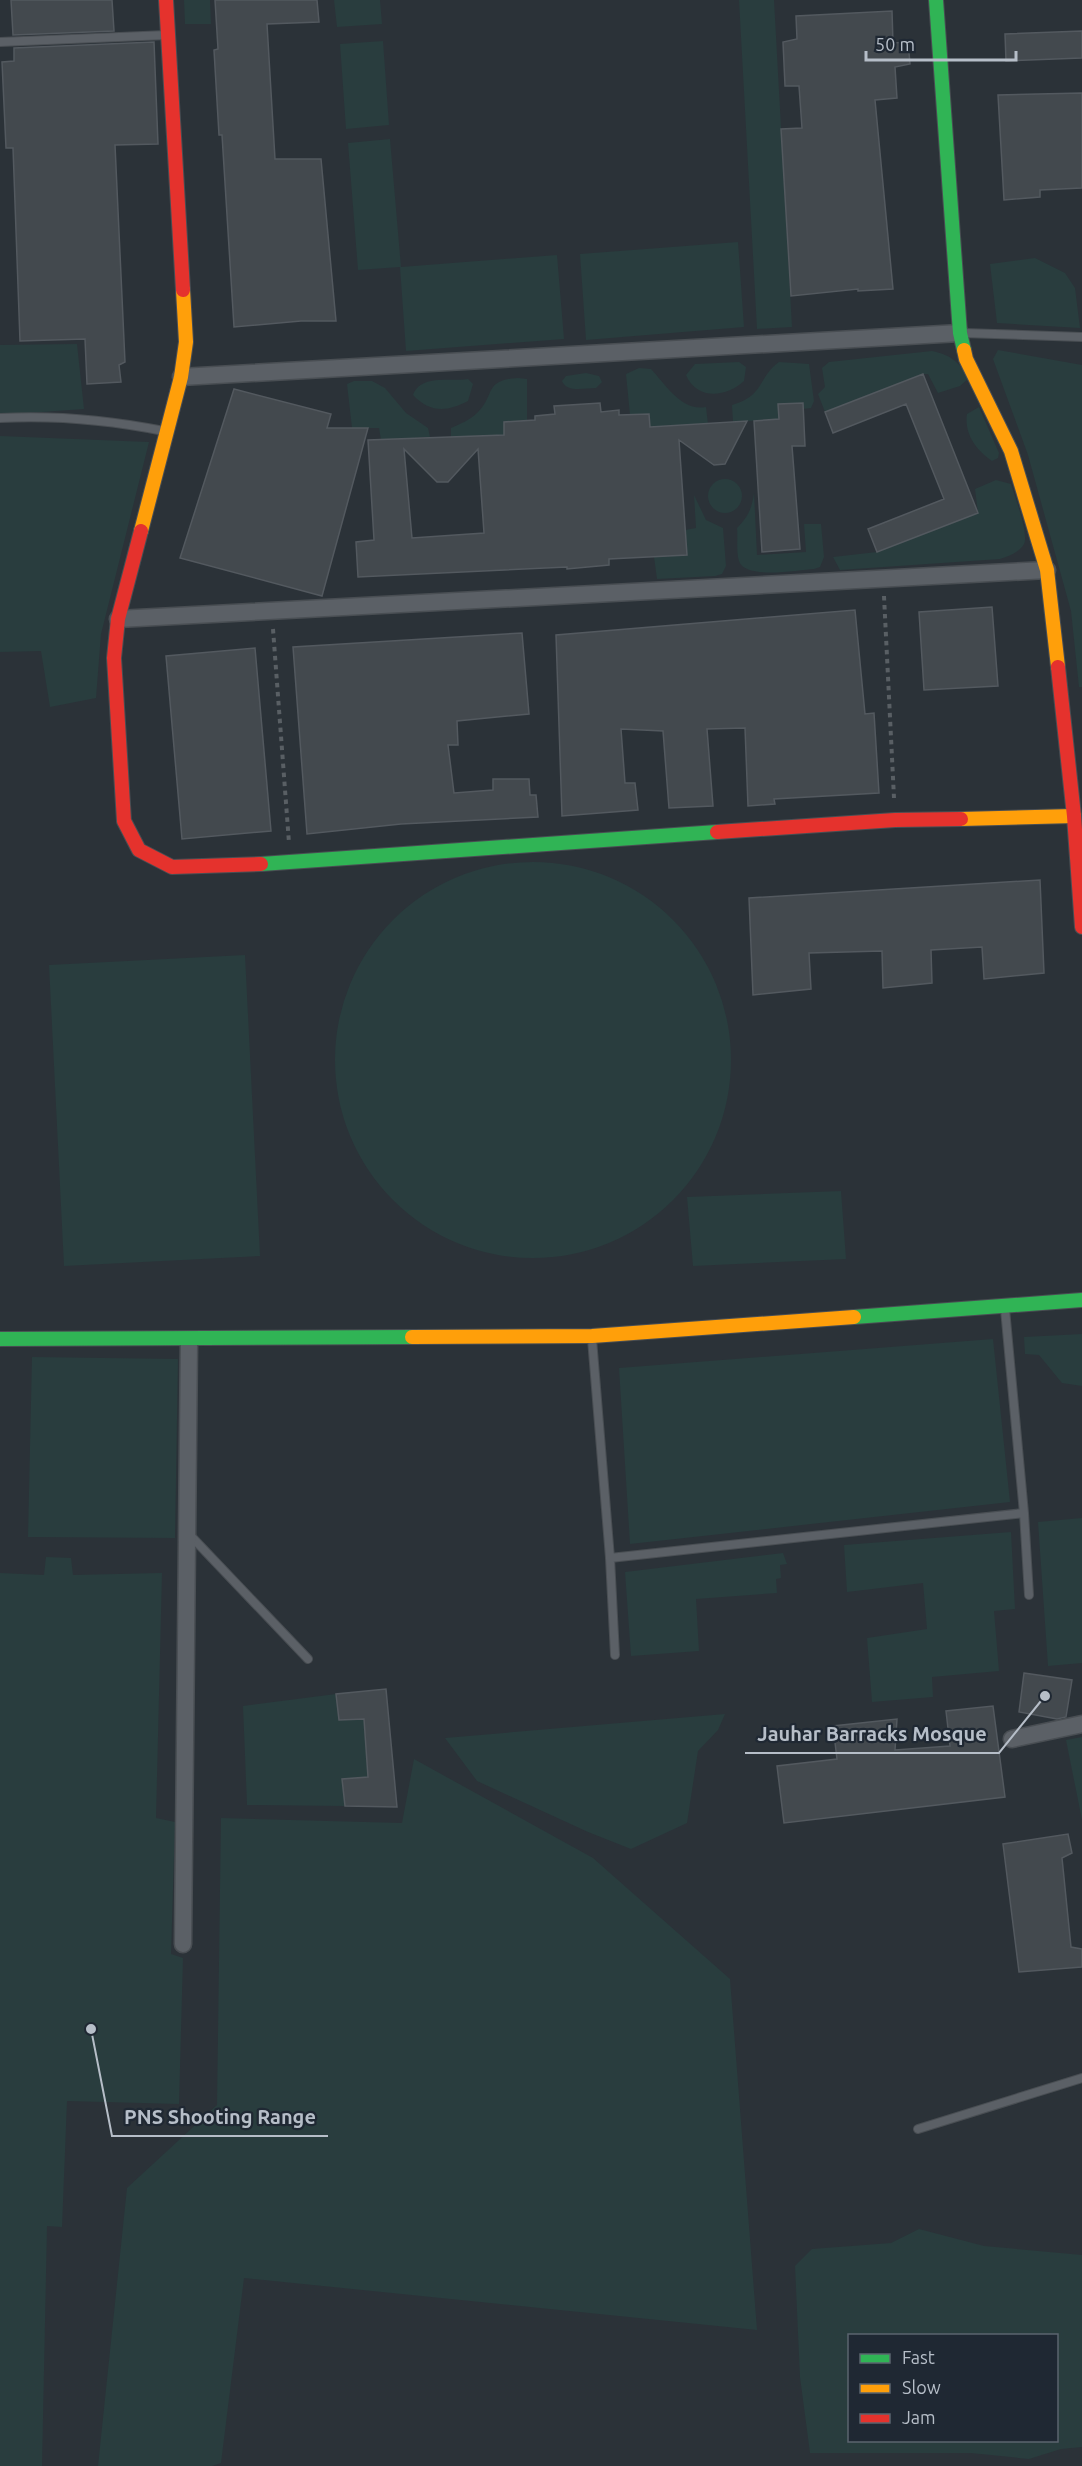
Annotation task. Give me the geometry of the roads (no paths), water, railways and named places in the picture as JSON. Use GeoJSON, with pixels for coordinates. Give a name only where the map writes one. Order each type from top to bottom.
{"type":"FeatureCollection","features":[{"type":"Feature","properties":{"kind":"street"},"geometry":{"type":"LineString","coordinates":[[166,0],[186,342],[167,432],[118,619],[114,658],[124,821],[139,849],[172,867],[895,820],[1074,816]]}},
{"type":"Feature","properties":{"kind":"street"},"geometry":{"type":"LineString","coordinates":[[936,0],[960,333],[966,359],[1011,451],[1047,570],[1074,816],[1082,927]]}},
{"type":"Feature","properties":{"kind":"street"},"geometry":{"type":"LineString","coordinates":[[180,377],[960,333]]}},
{"type":"Feature","properties":{"kind":"street"},"geometry":{"type":"LineString","coordinates":[[118,619],[1047,570]]}},
{"type":"Feature","properties":{"kind":"street"},"geometry":{"type":"LineString","coordinates":[[0,1339],[189,1340],[592,1336],[1082,1300]]}},
{"type":"Feature","properties":{"kind":"street"},"geometry":{"type":"LineString","coordinates":[[183,1944],[189,1340]]}},
{"type":"Feature","properties":{"kind":"street"},"geometry":{"type":"LineString","coordinates":[[1012,1739],[1082,1724]]}},
{"type":"Feature","properties":{"kind":"lane"},"geometry":{"type":"LineString","coordinates":[[0,42],[168,34]]}},
{"type":"Feature","properties":{"kind":"lane"},"geometry":{"type":"LineString","coordinates":[[960,333],[1082,337]]}},
{"type":"Feature","properties":{"kind":"lane"},"geometry":{"type":"LineString","coordinates":[[0,418],[47,416],[99,420],[167,432]]}},
{"type":"Feature","properties":{"kind":"lane"},"geometry":{"type":"LineString","coordinates":[[1005,1305],[1029,1595]]}},
{"type":"Feature","properties":{"kind":"lane"},"geometry":{"type":"LineString","coordinates":[[592,1336],[610,1558],[615,1655]]}},
{"type":"Feature","properties":{"kind":"lane"},"geometry":{"type":"LineString","coordinates":[[610,1558],[1024,1513]]}},
{"type":"Feature","properties":{"kind":"lane"},"geometry":{"type":"LineString","coordinates":[[188,1533],[308,1659]]}},
{"type":"Feature","properties":{"kind":"lane"},"geometry":{"type":"LineString","coordinates":[[918,2129],[1082,2078]]}},
{"type":"Feature","properties":{"kind":"place","name":"Jauhar Barracks Mosque"},"geometry":{"type":"Point","coordinates":[1045,1696]}},
{"type":"Feature","properties":{"kind":"place","name":"PNS Shooting Range"},"geometry":{"type":"Point","coordinates":[91,2029]}}]}
